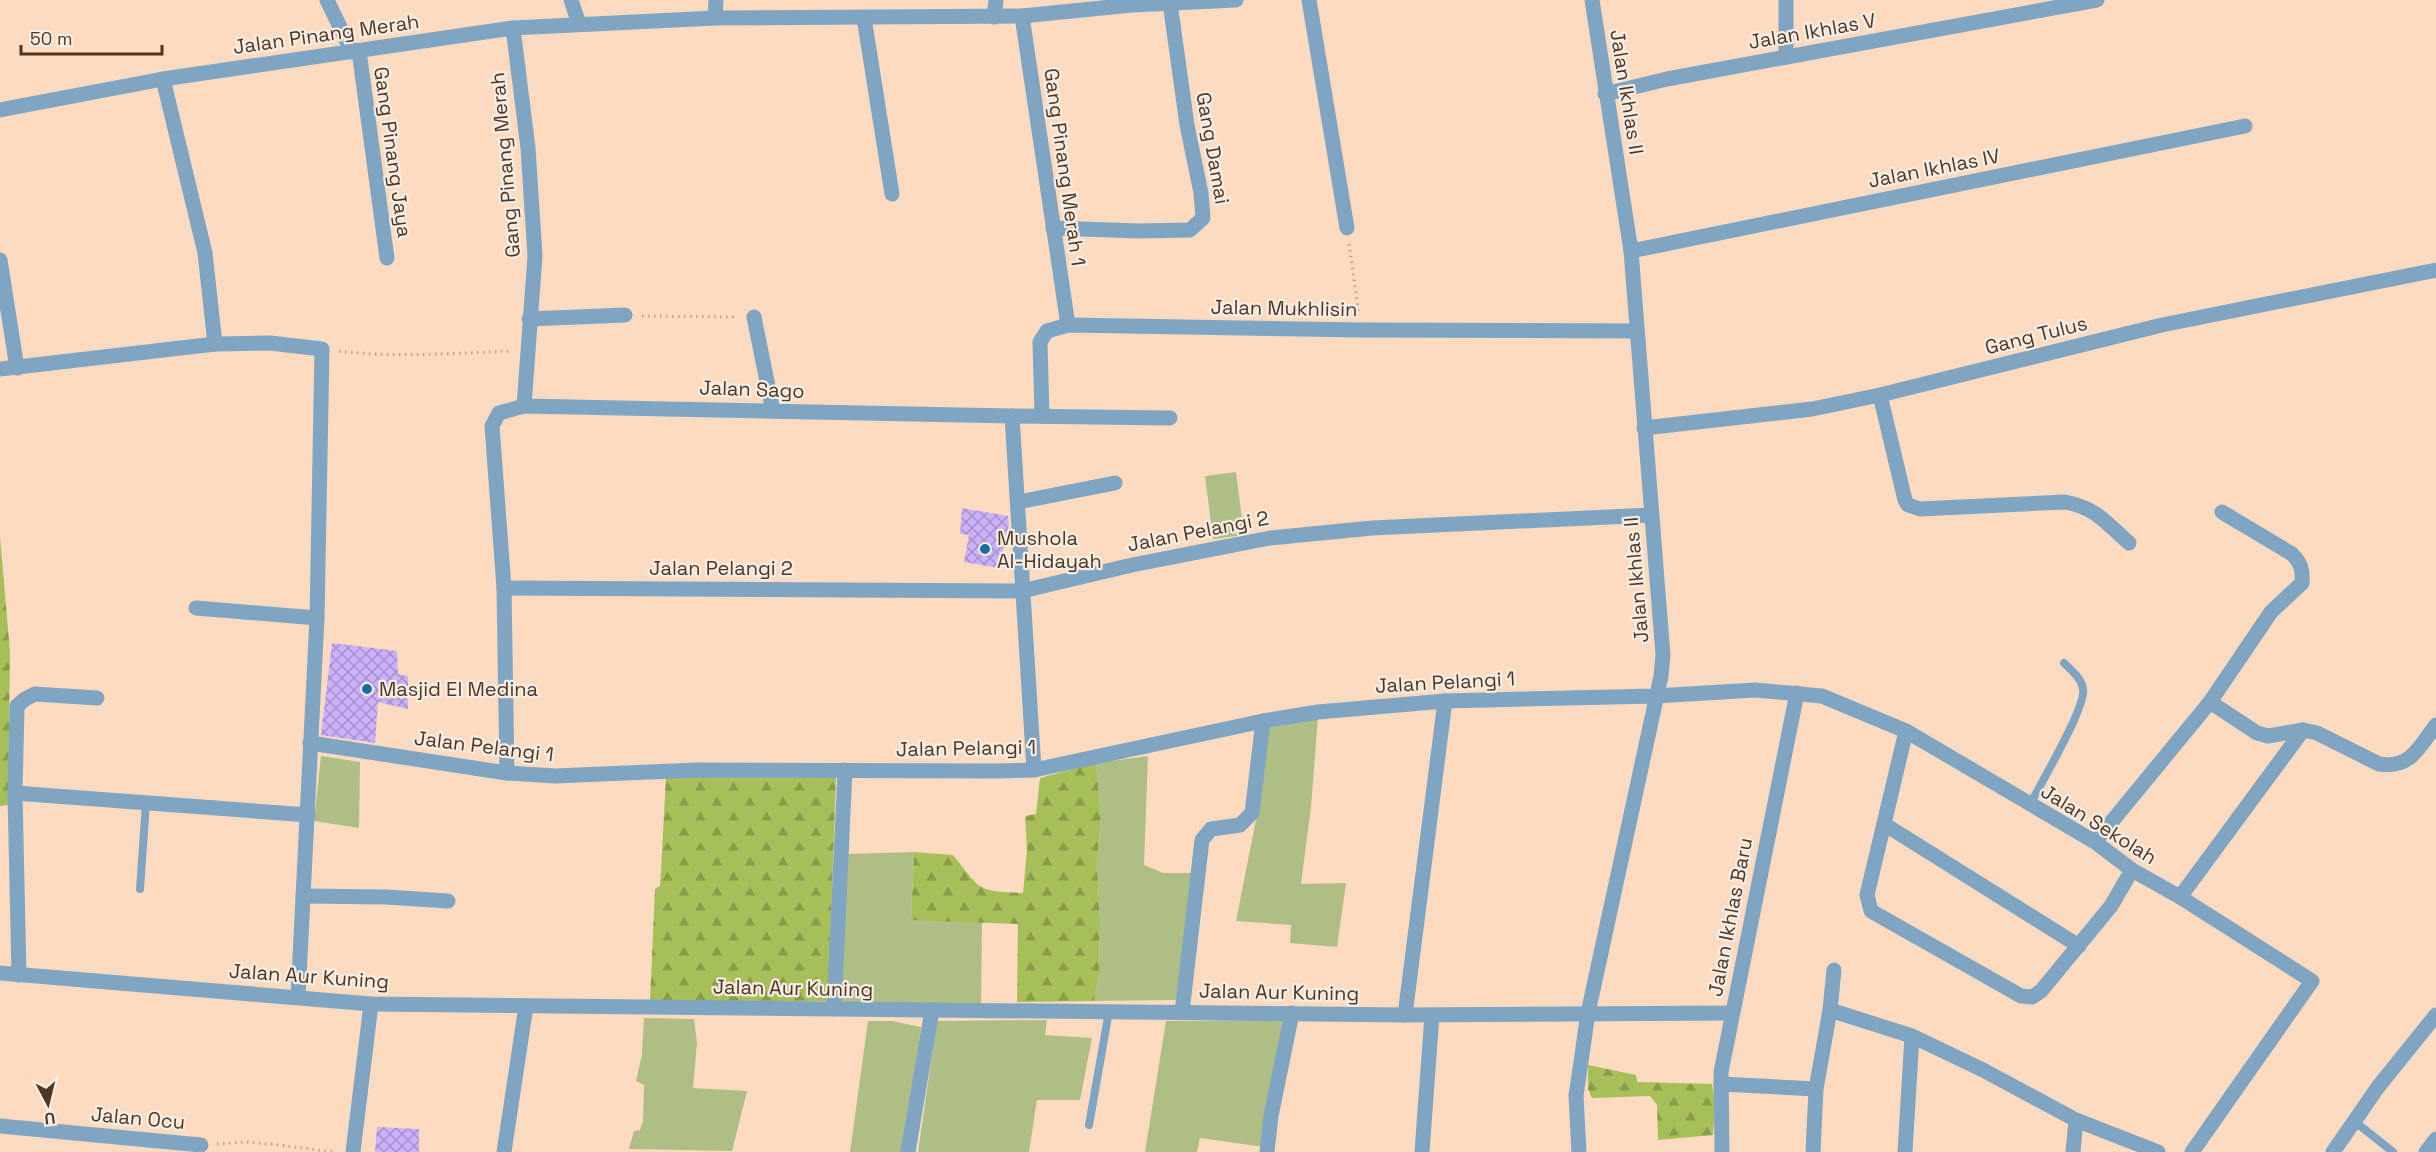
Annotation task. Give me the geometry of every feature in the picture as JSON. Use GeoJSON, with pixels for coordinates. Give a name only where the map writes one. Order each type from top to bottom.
{"type":"FeatureCollection","features":[{"type":"Feature","properties":{"kind":"street","name":"Gang Pinang Jaya"},"geometry":{"type":"LineString","coordinates":[[327,0],[356,51],[387,258]]}},
{"type":"Feature","properties":{"kind":"street"},"geometry":{"type":"LineString","coordinates":[[571,0],[579,24]]}},
{"type":"Feature","properties":{"kind":"street"},"geometry":{"type":"LineString","coordinates":[[715,18],[716,0]]}},
{"type":"Feature","properties":{"kind":"street"},"geometry":{"type":"LineString","coordinates":[[994,17],[996,0]]}},
{"type":"Feature","properties":{"kind":"street","name":"Jalan Pinang Merah"},"geometry":{"type":"LineString","coordinates":[[0,110],[163,79],[513,28],[715,18],[1022,16],[1132,3],[1236,0]]}},
{"type":"Feature","properties":{"kind":"street"},"geometry":{"type":"LineString","coordinates":[[1309,0],[1347,228]]}},
{"type":"Feature","properties":{"kind":"street","name":"Jalan Ikhlas II"},"geometry":{"type":"LineString","coordinates":[[1579,1152],[1576,1096],[1588,1013],[1661,676],[1663,655],[1631,251],[1592,0]]}},
{"type":"Feature","properties":{"kind":"street"},"geometry":{"type":"LineString","coordinates":[[1786,0],[1786,57]]}},
{"type":"Feature","properties":{"kind":"street","name":"Jalan Ikhlas V"},"geometry":{"type":"LineString","coordinates":[[1605,94],[1667,79],[2097,0]]}},
{"type":"Feature","properties":{"kind":"street","name":"Gang Damai"},"geometry":{"type":"LineString","coordinates":[[1053,228],[1190,231],[1203,218],[1201,193],[1187,125],[1170,3]]}},
{"type":"Feature","properties":{"kind":"street","name":"Gang Pinang Merah 1"},"geometry":{"type":"LineString","coordinates":[[1022,16],[1068,325]]}},
{"type":"Feature","properties":{"kind":"street"},"geometry":{"type":"LineString","coordinates":[[864,18],[892,194]]}},
{"type":"Feature","properties":{"kind":"street","name":"Gang Pinang Merah"},"geometry":{"type":"LineString","coordinates":[[513,28],[528,148],[535,255],[524,406]]}},
{"type":"Feature","properties":{"kind":"street"},"geometry":{"type":"LineString","coordinates":[[163,79],[205,254],[215,344]]}},
{"type":"Feature","properties":{"kind":"street","name":"Jalan Ikhlas IV"},"geometry":{"type":"LineString","coordinates":[[1631,251],[2245,126]]}},
{"type":"Feature","properties":{"kind":"street"},"geometry":{"type":"LineString","coordinates":[[0,260],[17,368]]}},
{"type":"Feature","properties":{"kind":"street","name":"Gang Tulus"},"geometry":{"type":"LineString","coordinates":[[1644,428],[1812,409],[1880,395],[2162,325],[2436,270]]}},
{"type":"Feature","properties":{"kind":"street"},"geometry":{"type":"LineString","coordinates":[[529,319],[625,315]]}},
{"type":"Feature","properties":{"kind":"street"},"geometry":{"type":"LineString","coordinates":[[754,317],[773,411]]}},
{"type":"Feature","properties":{"kind":"street","name":"Jalan Mukhlisin"},"geometry":{"type":"LineString","coordinates":[[1042,415],[1040,342],[1047,331],[1068,325],[1361,330],[1636,331]]}},
{"type":"Feature","properties":{"kind":"street"},"geometry":{"type":"LineString","coordinates":[[0,369],[215,344],[270,342],[322,349],[316,618],[298,997]]}},
{"type":"Feature","properties":{"kind":"street"},"geometry":{"type":"LineString","coordinates":[[1880,395],[1908,505],[1920,509],[2065,502],[2095,511],[2129,543]]}},
{"type":"Feature","properties":{"kind":"street","name":"Jalan Sago"},"geometry":{"type":"LineString","coordinates":[[507,773],[504,588],[492,426],[499,413],[524,406],[1012,416]]}},
{"type":"Feature","properties":{"kind":"street"},"geometry":{"type":"LineString","coordinates":[[1034,770],[1012,416],[1170,418]]}},
{"type":"Feature","properties":{"kind":"street"},"geometry":{"type":"LineString","coordinates":[[1018,502],[1115,483]]}},
{"type":"Feature","properties":{"kind":"street"},"geometry":{"type":"LineString","coordinates":[[2095,842],[2210,702],[2271,612],[2302,583],[2303,571],[2292,554],[2222,512]]}},
{"type":"Feature","properties":{"kind":"street","name":"Jalan Pelangi 2"},"geometry":{"type":"LineString","coordinates":[[504,588],[1022,591],[1132,565],[1270,538],[1372,528],[1651,515]]}},
{"type":"Feature","properties":{"kind":"street"},"geometry":{"type":"LineString","coordinates":[[196,608],[316,618]]}},
{"type":"Feature","properties":{"kind":"street","name":"Jalan Sekolah"},"geometry":{"type":"LineString","coordinates":[[1655,696],[1755,690],[1822,696],[1906,731],[2095,842],[2132,870],[2180,897],[2312,981],[2192,1152]]}},
{"type":"Feature","properties":{"kind":"street","name":"Jalan Ikhlas Baru"},"geometry":{"type":"LineString","coordinates":[[1722,1152],[1721,1071],[1797,693]]}},
{"type":"Feature","properties":{"kind":"street"},"geometry":{"type":"LineString","coordinates":[[19,975],[15,793],[16,706],[35,694],[97,698]]}},
{"type":"Feature","properties":{"kind":"street","name":"Jalan Pelangi 1"},"geometry":{"type":"LineString","coordinates":[[310,743],[507,773],[555,776],[697,770],[1034,770],[1263,721],[1318,712],[1445,701],[1655,696]]}},
{"type":"Feature","properties":{"kind":"street"},"geometry":{"type":"LineString","coordinates":[[1405,1016],[1445,701]]}},
{"type":"Feature","properties":{"kind":"street"},"geometry":{"type":"LineString","coordinates":[[2210,702],[2268,736],[2303,730],[2316,733],[2379,764],[2396,765],[2412,757],[2436,725]]}},
{"type":"Feature","properties":{"kind":"street"},"geometry":{"type":"LineString","coordinates":[[1182,1012],[1202,840],[1211,829],[1240,825],[1252,813],[1263,721]]}},
{"type":"Feature","properties":{"kind":"street"},"geometry":{"type":"LineString","coordinates":[[2180,897],[2303,730]]}},
{"type":"Feature","properties":{"kind":"street"},"geometry":{"type":"LineString","coordinates":[[1906,731],[1867,895],[1871,911],[2021,996],[2032,997],[2041,991],[2111,906],[2132,870]]}},
{"type":"Feature","properties":{"kind":"street"},"geometry":{"type":"LineString","coordinates":[[834,1009],[844,770]]}},
{"type":"Feature","properties":{"kind":"street"},"geometry":{"type":"LineString","coordinates":[[15,793],[308,815]]}},
{"type":"Feature","properties":{"kind":"street"},"geometry":{"type":"LineString","coordinates":[[1884,824],[2079,946]]}},
{"type":"Feature","properties":{"kind":"street"},"geometry":{"type":"LineString","coordinates":[[303,896],[386,897],[448,901]]}},
{"type":"Feature","properties":{"kind":"street"},"geometry":{"type":"LineString","coordinates":[[1813,1152],[1816,1089],[1830,1010],[1834,970]]}},
{"type":"Feature","properties":{"kind":"street","name":"Jalan Aur Kuning"},"geometry":{"type":"LineString","coordinates":[[0,973],[371,1004],[1405,1016],[1732,1013]]}},
{"type":"Feature","properties":{"kind":"street"},"geometry":{"type":"LineString","coordinates":[[353,1152],[371,1004]]}},
{"type":"Feature","properties":{"kind":"street"},"geometry":{"type":"LineString","coordinates":[[504,1152],[526,1006]]}},
{"type":"Feature","properties":{"kind":"street"},"geometry":{"type":"LineString","coordinates":[[909,1152],[932,1010]]}},
{"type":"Feature","properties":{"kind":"street"},"geometry":{"type":"LineString","coordinates":[[1830,1010],[1912,1036],[1983,1070],[2076,1120],[2158,1152]]}},
{"type":"Feature","properties":{"kind":"street"},"geometry":{"type":"LineString","coordinates":[[1268,1152],[1271,1116],[1292,1013]]}},
{"type":"Feature","properties":{"kind":"street"},"geometry":{"type":"LineString","coordinates":[[1422,1152],[1432,1015]]}},
{"type":"Feature","properties":{"kind":"street"},"geometry":{"type":"LineString","coordinates":[[2333,1152],[2378,1087],[2436,1015]]}},
{"type":"Feature","properties":{"kind":"street"},"geometry":{"type":"LineString","coordinates":[[1905,1152],[1912,1036]]}},
{"type":"Feature","properties":{"kind":"street"},"geometry":{"type":"LineString","coordinates":[[1721,1084],[1816,1089]]}},
{"type":"Feature","properties":{"kind":"street"},"geometry":{"type":"LineString","coordinates":[[2073,1152],[2076,1120]]}},
{"type":"Feature","properties":{"kind":"street","name":"Jalan Ocu"},"geometry":{"type":"LineString","coordinates":[[0,1126],[201,1145]]}},
{"type":"Feature","properties":{"kind":"street"},"geometry":{"type":"LineString","coordinates":[[2426,1152],[2436,1139]]}},
{"type":"Feature","properties":{"kind":"lane"},"geometry":{"type":"LineString","coordinates":[[2030,805],[2078,711],[2084,694],[2079,679],[2064,663]]}},
{"type":"Feature","properties":{"kind":"lane"},"geometry":{"type":"LineString","coordinates":[[141,889],[146,802]]}},
{"type":"Feature","properties":{"kind":"lane"},"geometry":{"type":"LineString","coordinates":[[1089,1125],[1109,1011]]}},
{"type":"Feature","properties":{"kind":"lane"},"geometry":{"type":"LineString","coordinates":[[2354,1121],[2393,1152]]}},
{"type":"Feature","properties":{"kind":"path"},"geometry":{"type":"LineString","coordinates":[[1347,228],[1361,330]]}},
{"type":"Feature","properties":{"kind":"path"},"geometry":{"type":"LineString","coordinates":[[625,315],[754,317]]}},
{"type":"Feature","properties":{"kind":"path"},"geometry":{"type":"LineString","coordinates":[[322,349],[374,354],[527,351]]}},
{"type":"Feature","properties":{"kind":"path"},"geometry":{"type":"LineString","coordinates":[[201,1145],[254,1143],[333,1152]]}},
{"type":"Feature","properties":{"kind":"green space"},"geometry":{"type":"Polygon","coordinates":[[[1236,472],[1244,535],[1213,539],[1205,476],[1236,472]]]}},
{"type":"Feature","properties":{"kind":"green space"},"geometry":{"type":"Polygon","coordinates":[[[0,537],[10,652],[8,805],[0,806],[0,537]]]}},
{"type":"Feature","properties":{"kind":"green space"},"geometry":{"type":"Polygon","coordinates":[[[1318,718],[1311,807],[1301,884],[1346,883],[1337,947],[1290,943],[1291,925],[1236,921],[1261,794],[1268,728],[1318,718]]]}},
{"type":"Feature","properties":{"kind":"green space"},"geometry":{"type":"Polygon","coordinates":[[[321,756],[360,762],[359,828],[314,821],[321,756]]]}},
{"type":"Feature","properties":{"kind":"green space"},"geometry":{"type":"Polygon","coordinates":[[[1148,756],[1144,865],[1163,873],[1192,873],[1190,904],[1176,1000],[1094,1001],[1099,972],[1100,920],[1097,862],[1101,817],[1096,763],[1148,756]]]}},
{"type":"Feature","properties":{"kind":"green space"},"geometry":{"type":"Polygon","coordinates":[[[1096,763],[1101,817],[1097,862],[1100,920],[1099,972],[1094,1001],[1017,1002],[1018,924],[911,920],[914,852],[953,855],[981,887],[988,890],[1023,893],[1027,850],[1025,816],[1036,814],[1040,778],[1096,763]]]}},
{"type":"Feature","properties":{"kind":"green space"},"geometry":{"type":"Polygon","coordinates":[[[666,777],[836,778],[828,1001],[650,1001],[655,889],[660,886],[666,777]]]}},
{"type":"Feature","properties":{"kind":"green space"},"geometry":{"type":"Polygon","coordinates":[[[914,852],[911,919],[982,922],[981,1004],[843,1002],[840,997],[846,854],[914,852]]]}},
{"type":"Feature","properties":{"kind":"green space"},"geometry":{"type":"Polygon","coordinates":[[[644,1018],[694,1019],[697,1043],[693,1088],[747,1091],[732,1151],[629,1149],[634,1131],[640,1130],[643,1121],[644,1085],[636,1081],[642,1054],[644,1018]]]}},
{"type":"Feature","properties":{"kind":"green space"},"geometry":{"type":"Polygon","coordinates":[[[1047,1020],[1045,1035],[1092,1038],[1080,1100],[1037,1100],[1029,1152],[918,1152],[937,1021],[1047,1020]]]}},
{"type":"Feature","properties":{"kind":"green space"},"geometry":{"type":"Polygon","coordinates":[[[1283,1020],[1264,1147],[1200,1138],[1197,1152],[1145,1152],[1166,1021],[1283,1020]]]}},
{"type":"Feature","properties":{"kind":"green space"},"geometry":{"type":"Polygon","coordinates":[[[868,1021],[892,1021],[921,1027],[905,1152],[850,1152],[868,1021]]]}},
{"type":"Feature","properties":{"kind":"green space"},"geometry":{"type":"Polygon","coordinates":[[[1588,1065],[1636,1075],[1637,1082],[1712,1084],[1715,1101],[1713,1135],[1658,1140],[1657,1105],[1650,1096],[1592,1098],[1588,1089],[1588,1065]]]}},
{"type":"Feature","properties":{"kind":"building","name":"Mushola Al-Hidayah"},"geometry":{"type":"Polygon","coordinates":[[[962,508],[1008,516],[1009,524],[999,568],[964,562],[969,535],[960,534],[962,508]]]}},
{"type":"Feature","properties":{"kind":"building","name":"Masjid El Medina"},"geometry":{"type":"Polygon","coordinates":[[[332,643],[397,651],[398,674],[408,676],[408,709],[378,702],[375,743],[321,735],[332,643]]]}},
{"type":"Feature","properties":{"kind":"building"},"geometry":{"type":"Polygon","coordinates":[[[377,1127],[419,1129],[419,1152],[375,1152],[377,1127]]]}},
{"type":"Feature","properties":{"kind":"place","name":"Mushola Al-Hidayah"},"geometry":{"type":"Point","coordinates":[985,549]}},
{"type":"Feature","properties":{"kind":"place","name":"Masjid El Medina"},"geometry":{"type":"Point","coordinates":[367,689]}}]}
